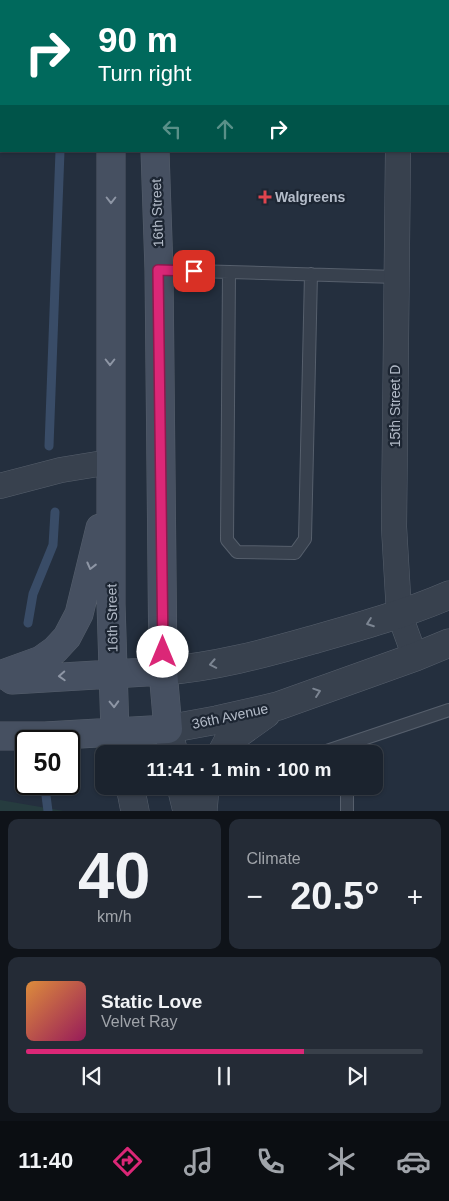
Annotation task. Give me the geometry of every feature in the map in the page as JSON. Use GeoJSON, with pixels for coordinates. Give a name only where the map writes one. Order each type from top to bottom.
{"type":"FeatureCollection","features":[{"type":"Feature","properties":{"kind":"main road","name":"16th Street"},"geometry":{"type":"LineString","coordinates":[[110,152],[111,604],[113,674],[118,743]]}},
{"type":"Feature","properties":{"kind":"main road","name":"16th Street"},"geometry":{"type":"LineString","coordinates":[[155,152],[163,671],[171,741]]}},
{"type":"Feature","properties":{"kind":"main road"},"geometry":{"type":"LineString","coordinates":[[0,675],[40,660],[55,650],[67,637],[79,614],[110,474]]}},
{"type":"Feature","properties":{"kind":"main road"},"geometry":{"type":"LineString","coordinates":[[0,681],[163,671]]}},
{"type":"Feature","properties":{"kind":"main road","name":"36th Avenue"},"geometry":{"type":"LineString","coordinates":[[0,736],[45,736],[118,743],[171,741]]}},
{"type":"Feature","properties":{"kind":"street","name":"15th Street D"},"geometry":{"type":"LineString","coordinates":[[398,152],[394,527],[399,613],[415,658]]}},
{"type":"Feature","properties":{"kind":"street"},"geometry":{"type":"LineString","coordinates":[[0,486],[62,470],[110,474]]}},
{"type":"Feature","properties":{"kind":"street"},"geometry":{"type":"LineString","coordinates":[[163,671],[192,668],[254,656],[363,626],[449,595]]}},
{"type":"Feature","properties":{"kind":"street","name":"36th Avenue"},"geometry":{"type":"LineString","coordinates":[[171,741],[217,720],[278,706],[415,658],[449,643]]}},
{"type":"Feature","properties":{"kind":"street"},"geometry":{"type":"LineString","coordinates":[[226,745],[278,706]]}},
{"type":"Feature","properties":{"kind":"street"},"geometry":{"type":"LineString","coordinates":[[132,795],[136,811]]}},
{"type":"Feature","properties":{"kind":"street"},"geometry":{"type":"LineString","coordinates":[[183,795],[187,811]]}},
{"type":"Feature","properties":{"kind":"street"},"geometry":{"type":"LineString","coordinates":[[203,811],[204,795]]}},
{"type":"Feature","properties":{"kind":"lane"},"geometry":{"type":"LineString","coordinates":[[158,270],[396,277]]}},
{"type":"Feature","properties":{"kind":"lane"},"geometry":{"type":"LineString","coordinates":[[229,272],[227,540],[237,552],[295,553],[305,539],[311,274]]}},
{"type":"Feature","properties":{"kind":"lane"},"geometry":{"type":"LineString","coordinates":[[357,745],[449,710]]}},
{"type":"Feature","properties":{"kind":"lane"},"geometry":{"type":"LineString","coordinates":[[347,795],[347,811]]}},
{"type":"Feature","properties":{"kind":"green space"},"geometry":{"type":"Polygon","coordinates":[[[0,800],[64,811],[0,811],[0,800]]]}},
{"type":"Feature","properties":{"kind":"waterway"},"geometry":{"type":"LineString","coordinates":[[49,446],[60,152]]}},
{"type":"Feature","properties":{"kind":"waterway"},"geometry":{"type":"LineString","coordinates":[[28,623],[33,594],[53,545],[55,512]]}},
{"type":"Feature","properties":{"kind":"waterway"},"geometry":{"type":"LineString","coordinates":[[46,795],[48,811]]}},
{"type":"Feature","properties":{"kind":"place","name":"Walgreens"},"geometry":{"type":"Point","coordinates":[265,197]}},
{"type":"Feature","properties":{"kind":"route"},"geometry":{"type":"LineString","coordinates":[[163,652],[162,460],[158,270],[194,271]]}}]}
